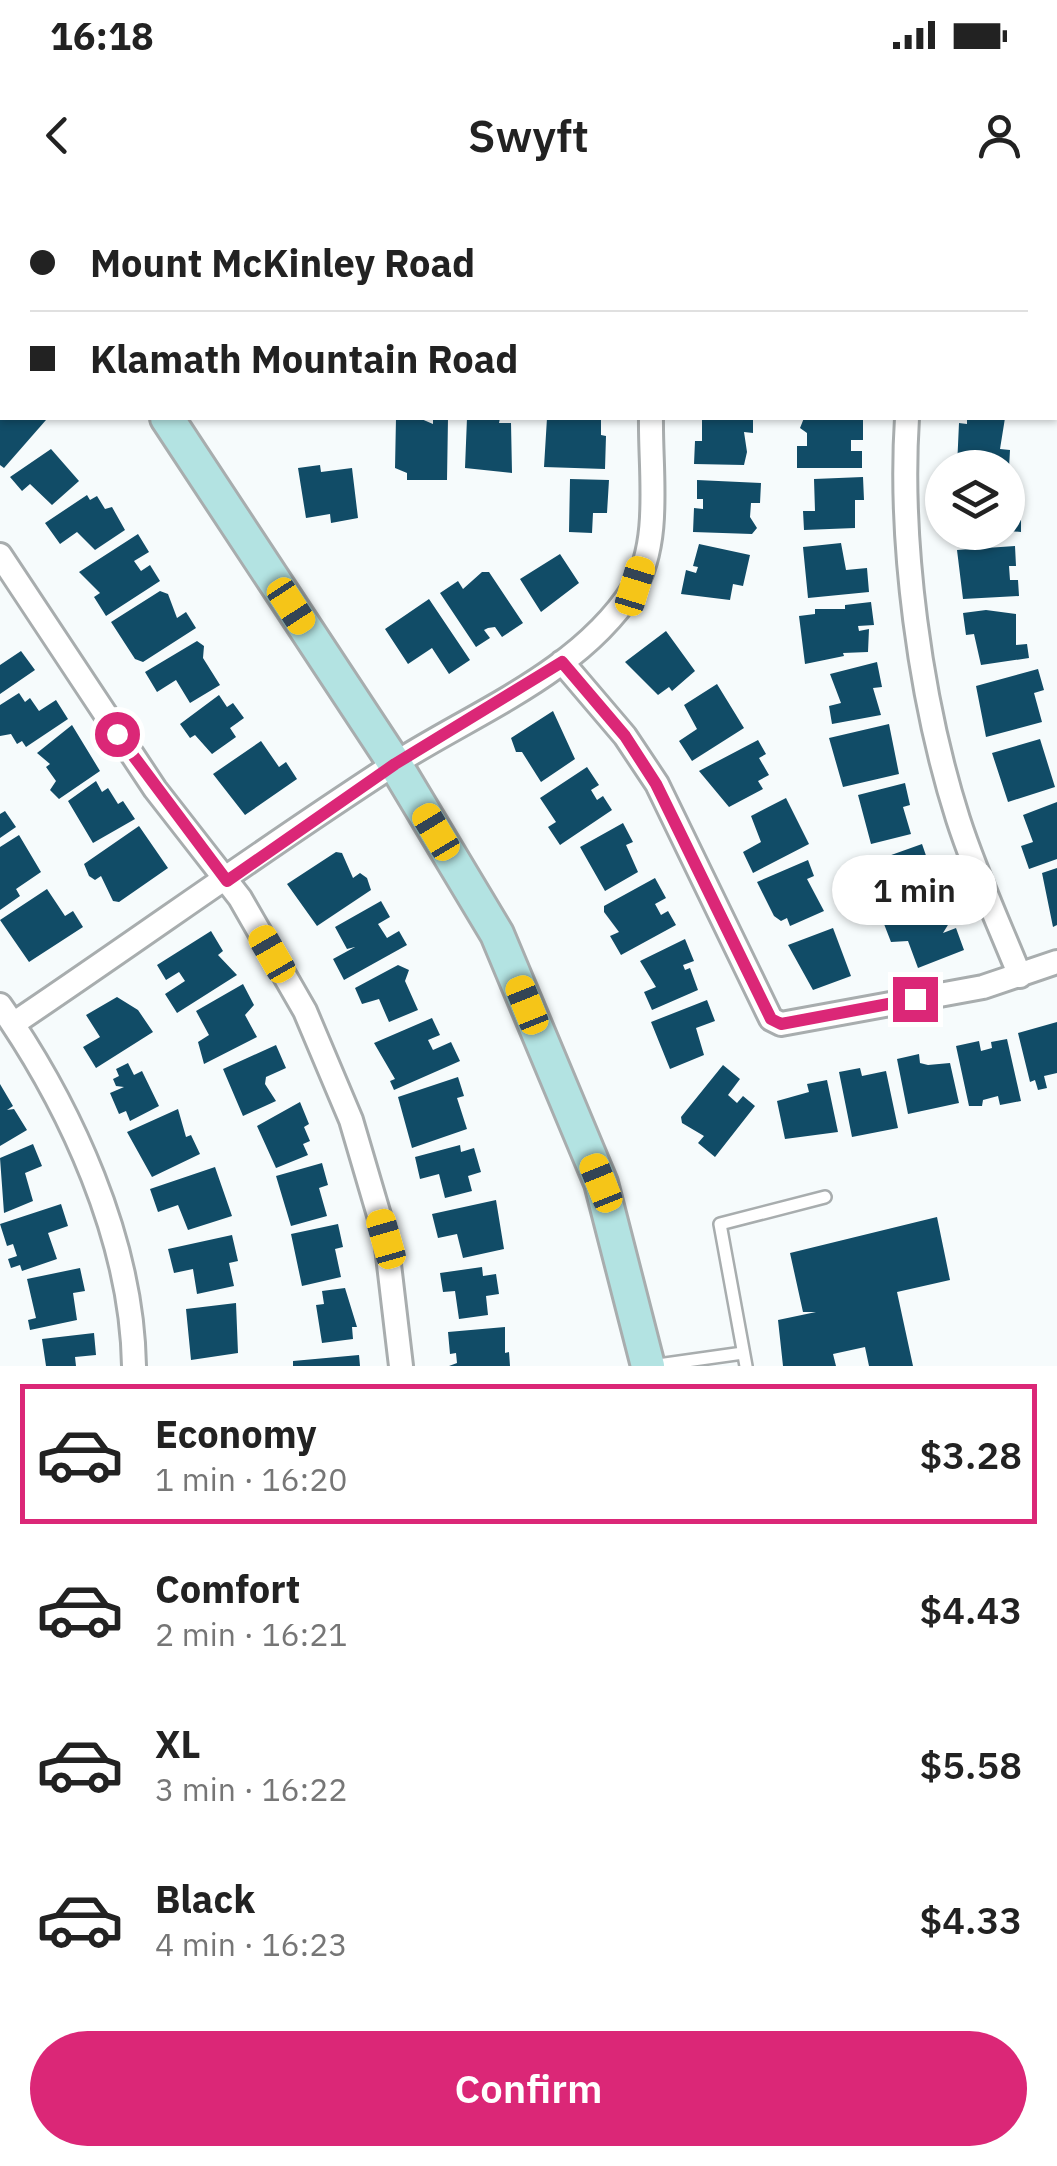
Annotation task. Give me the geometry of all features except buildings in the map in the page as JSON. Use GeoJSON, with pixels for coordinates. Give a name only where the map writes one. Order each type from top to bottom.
{"type":"FeatureCollection","features":[{"type":"Feature","properties":{"kind":"street"},"geometry":{"type":"LineString","coordinates":[[168,420],[395,764],[498,934],[601,1183],[650,1366]]}},
{"type":"Feature","properties":{"kind":"street"},"geometry":{"type":"LineString","coordinates":[[134,1366],[122,1276],[90,1174],[59,1104],[6,1015],[227,881],[395,764],[562,662],[612,616],[635,586],[650,534],[650,420]]}},
{"type":"Feature","properties":{"kind":"street"},"geometry":{"type":"LineString","coordinates":[[907,420],[906,534],[941,751],[958,820],[1020,976]]}},
{"type":"Feature","properties":{"kind":"street"},"geometry":{"type":"LineString","coordinates":[[0,555],[155,789],[227,881],[304,1011],[351,1120],[386,1239],[401,1366]]}},
{"type":"Feature","properties":{"kind":"street"},"geometry":{"type":"LineString","coordinates":[[562,662],[625,736],[656,784],[771,1019],[781,1024],[1020,976],[1057,962]]}},
{"type":"Feature","properties":{"kind":"lane"},"geometry":{"type":"LineString","coordinates":[[650,1366],[744,1359],[720,1224],[825,1197]]}},
{"type":"Feature","properties":{"kind":"route"},"geometry":{"type":"LineString","coordinates":[[117,734],[227,881],[395,764],[562,662],[625,736],[656,784],[771,1019],[781,1024],[915,999]]}}]}
